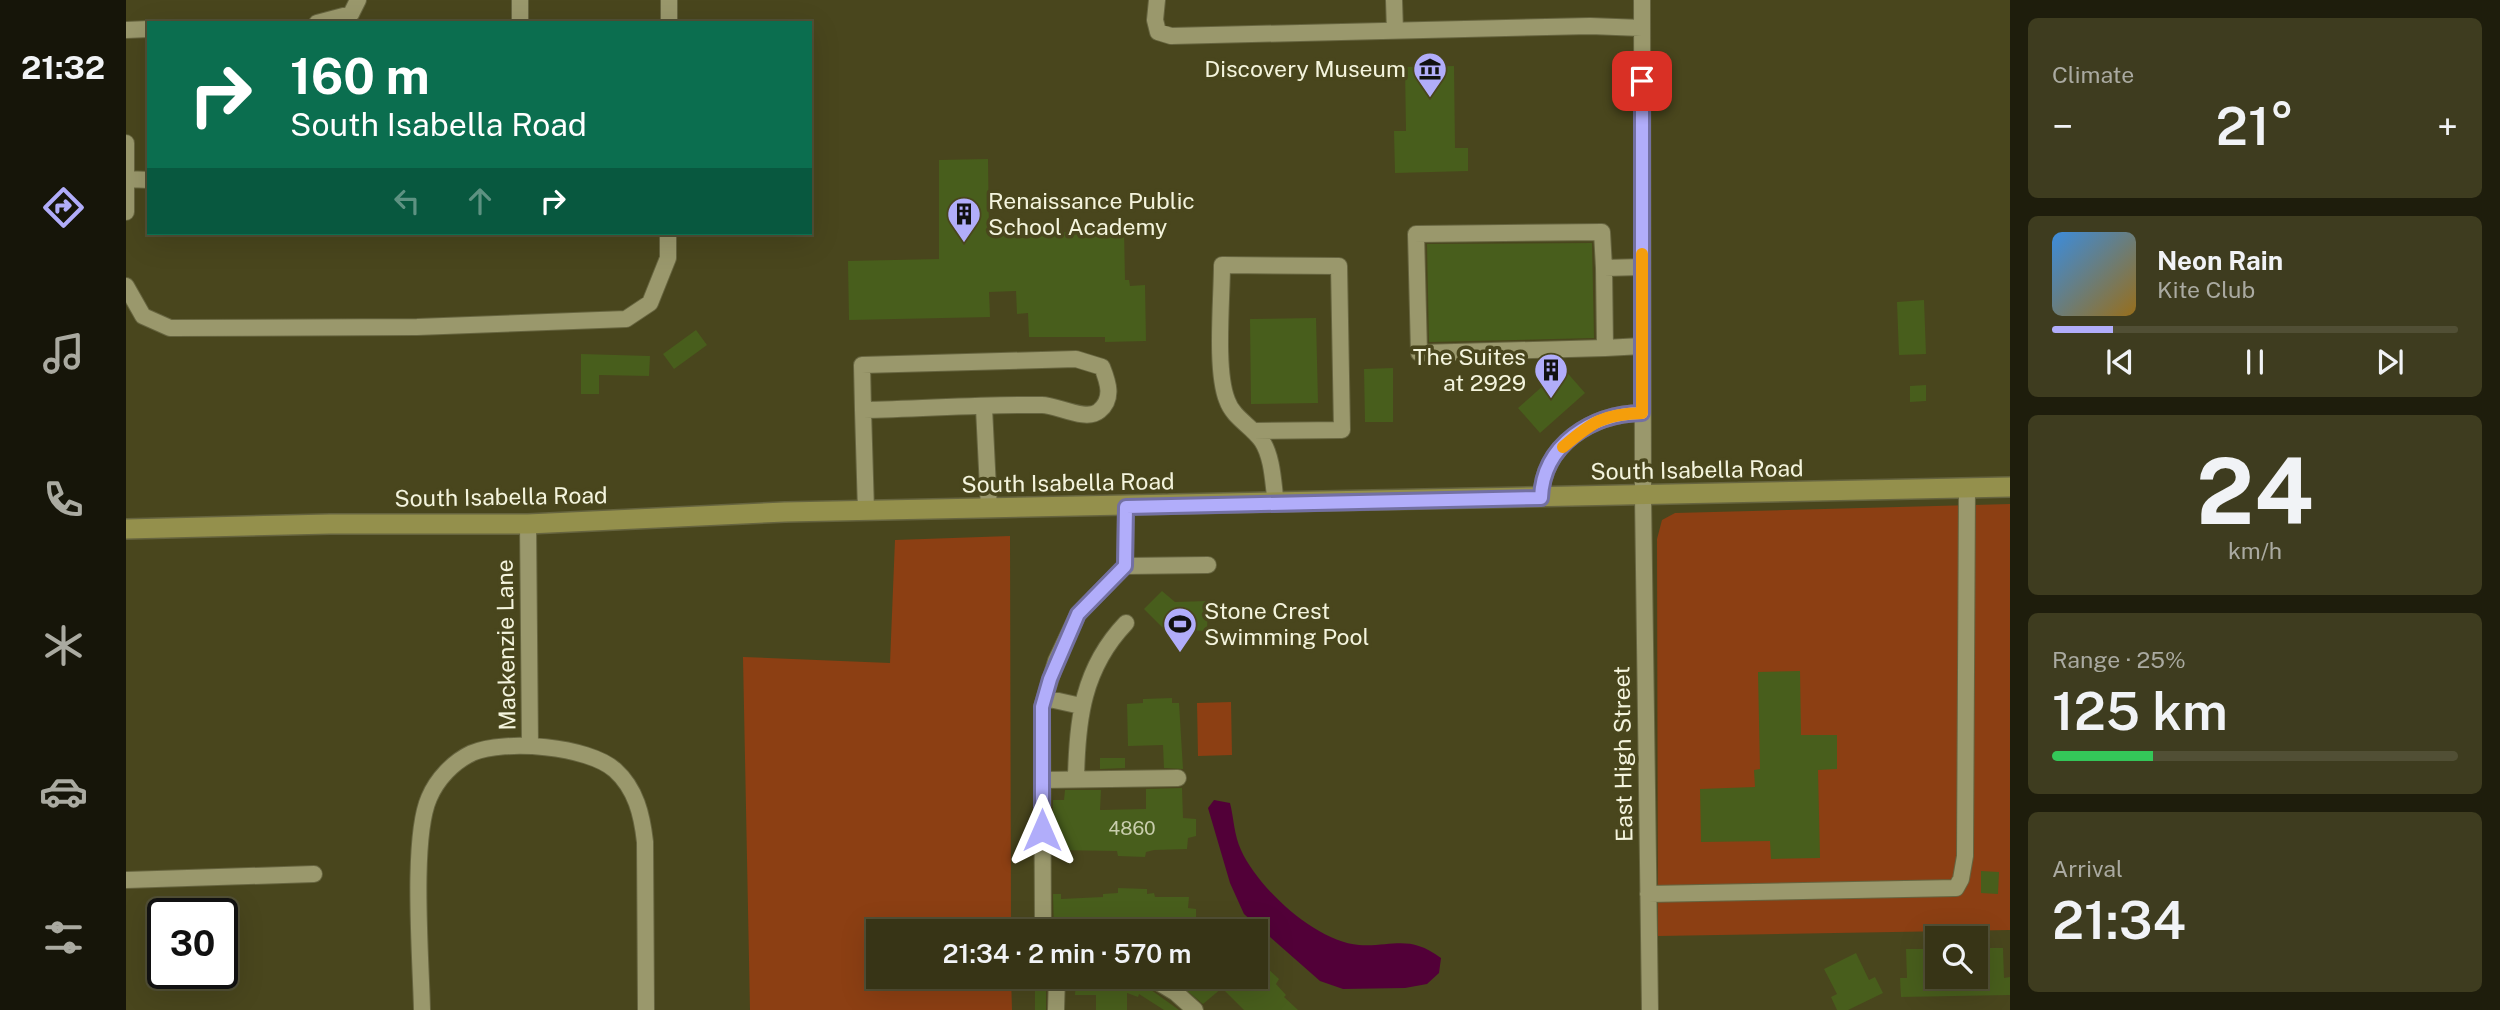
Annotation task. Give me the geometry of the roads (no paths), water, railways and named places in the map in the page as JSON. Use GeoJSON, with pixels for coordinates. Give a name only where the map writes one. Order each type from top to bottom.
{"type":"FeatureCollection","features":[{"type":"Feature","properties":{"kind":"main road","name":"South Isabella Road"},"geometry":{"type":"LineString","coordinates":[[126,530],[330,524],[528,524],[866,511],[2010,487]]}},
{"type":"Feature","properties":{"kind":"street"},"geometry":{"type":"LineString","coordinates":[[325,21],[351,14],[358,0]]}},
{"type":"Feature","properties":{"kind":"street"},"geometry":{"type":"LineString","coordinates":[[520,0],[520,21]]}},
{"type":"Feature","properties":{"kind":"street"},"geometry":{"type":"LineString","coordinates":[[669,0],[669,21]]}},
{"type":"Feature","properties":{"kind":"street"},"geometry":{"type":"LineString","coordinates":[[1157,0],[1155,20],[1158,32],[1171,36],[1590,26],[1642,28]]}},
{"type":"Feature","properties":{"kind":"street"},"geometry":{"type":"LineString","coordinates":[[1394,0],[1395,31]]}},
{"type":"Feature","properties":{"kind":"street","name":"East High Street"},"geometry":{"type":"LineString","coordinates":[[1642,0],[1642,413],[1650,1010]]}},
{"type":"Feature","properties":{"kind":"street"},"geometry":{"type":"LineString","coordinates":[[126,30],[147,29]]}},
{"type":"Feature","properties":{"kind":"street"},"geometry":{"type":"LineString","coordinates":[[126,143],[126,212]]}},
{"type":"Feature","properties":{"kind":"street"},"geometry":{"type":"LineString","coordinates":[[127,179],[147,180]]}},
{"type":"Feature","properties":{"kind":"street"},"geometry":{"type":"LineString","coordinates":[[1605,348],[1602,232],[1416,234],[1419,353],[1605,348],[1642,346]]}},
{"type":"Feature","properties":{"kind":"street"},"geometry":{"type":"LineString","coordinates":[[126,286],[143,316],[170,328],[417,327],[626,319],[650,303],[668,258],[668,235]]}},
{"type":"Feature","properties":{"kind":"street"},"geometry":{"type":"LineString","coordinates":[[1253,431],[1342,430],[1339,266],[1222,265],[1223,385],[1232,410],[1267,450],[1276,504]]}},
{"type":"Feature","properties":{"kind":"street"},"geometry":{"type":"LineString","coordinates":[[1604,268],[1642,267]]}},
{"type":"Feature","properties":{"kind":"street"},"geometry":{"type":"LineString","coordinates":[[863,410],[1042,405],[1089,415],[1099,411],[1108,399],[1109,385],[1102,367],[1076,359],[862,365],[863,410],[866,511]]}},
{"type":"Feature","properties":{"kind":"street"},"geometry":{"type":"LineString","coordinates":[[984,408],[989,509]]}},
{"type":"Feature","properties":{"kind":"street"},"geometry":{"type":"LineString","coordinates":[[1541,498],[1544,472],[1556,453],[1588,425],[1612,415],[1642,413]]}},
{"type":"Feature","properties":{"kind":"street"},"geometry":{"type":"LineString","coordinates":[[1648,894],[1956,888],[1961,879],[1965,856],[1967,488]]}},
{"type":"Feature","properties":{"kind":"street"},"geometry":{"type":"LineString","coordinates":[[1043,919],[1042,707],[1056,661],[1078,614],[1125,566],[1126,507]]}},
{"type":"Feature","properties":{"kind":"street","name":"Mackenzie Lane"},"geometry":{"type":"LineString","coordinates":[[528,524],[530,746],[579,751],[600,760],[617,771],[634,794],[642,815],[645,842],[646,1010]]}},
{"type":"Feature","properties":{"kind":"street"},"geometry":{"type":"LineString","coordinates":[[1125,566],[1208,565]]}},
{"type":"Feature","properties":{"kind":"street"},"geometry":{"type":"LineString","coordinates":[[1076,779],[1081,706],[1098,659],[1126,623]]}},
{"type":"Feature","properties":{"kind":"street"},"geometry":{"type":"LineString","coordinates":[[1045,698],[1081,706]]}},
{"type":"Feature","properties":{"kind":"street"},"geometry":{"type":"LineString","coordinates":[[422,1010],[420,847],[422,818],[429,798],[438,782],[455,763],[474,752],[530,746]]}},
{"type":"Feature","properties":{"kind":"street"},"geometry":{"type":"LineString","coordinates":[[1042,780],[1178,778]]}},
{"type":"Feature","properties":{"kind":"street"},"geometry":{"type":"LineString","coordinates":[[126,880],[314,874]]}},
{"type":"Feature","properties":{"kind":"street"},"geometry":{"type":"LineString","coordinates":[[1056,989],[1056,1010]]}},
{"type":"Feature","properties":{"kind":"street"},"geometry":{"type":"LineString","coordinates":[[1169,989],[1195,1010]]}},
{"type":"Feature","properties":{"kind":"place","name":"Discovery Museum"},"geometry":{"type":"Point","coordinates":[1430,99]}},
{"type":"Feature","properties":{"kind":"place","name":"Renaissance Public School Academy"},"geometry":{"type":"Point","coordinates":[964,244]}},
{"type":"Feature","properties":{"kind":"place","name":"The Suites at 2929"},"geometry":{"type":"Point","coordinates":[1551,400]}},
{"type":"Feature","properties":{"kind":"place","name":"Stone Crest Swimming Pool"},"geometry":{"type":"Point","coordinates":[1180,654]}}]}
